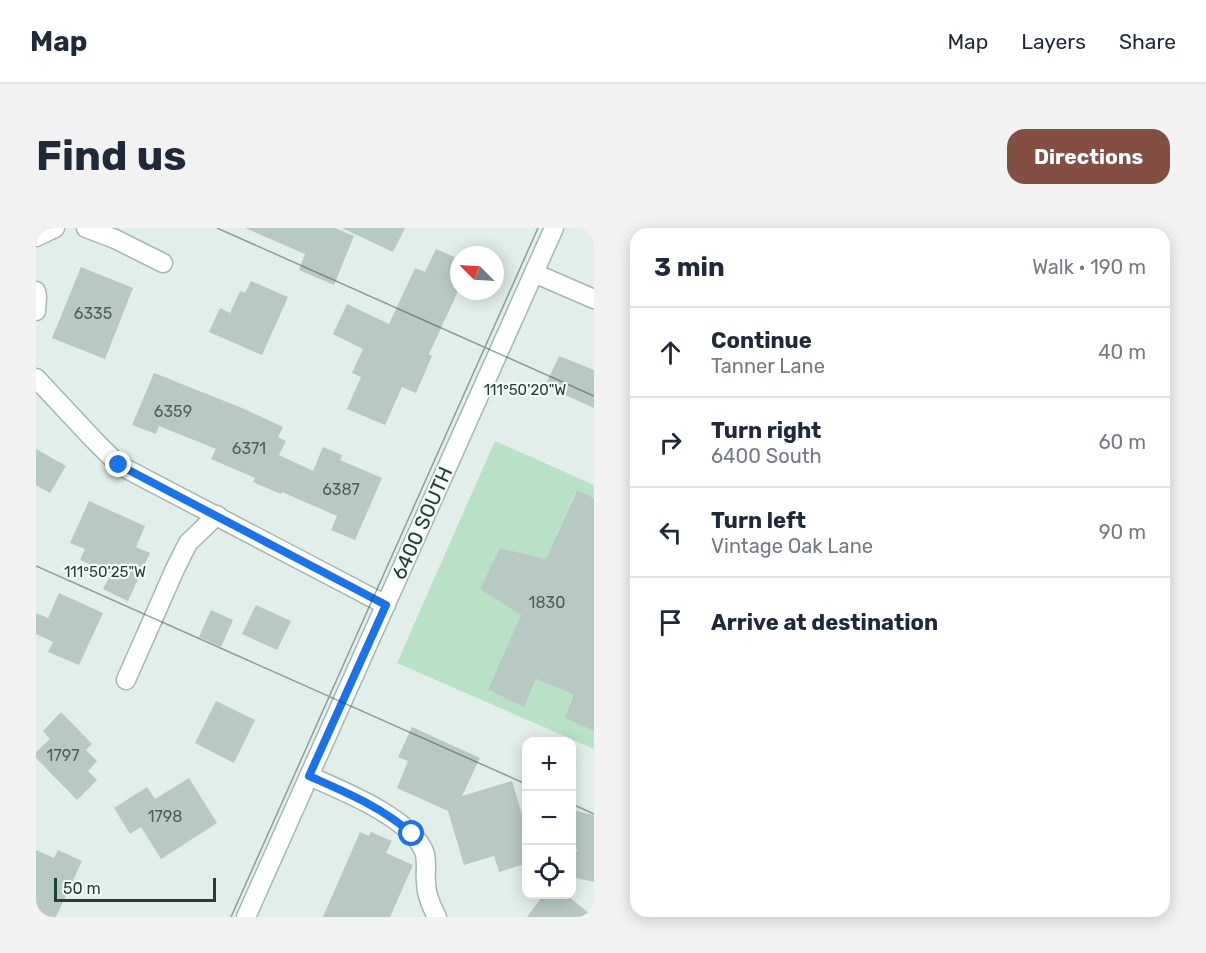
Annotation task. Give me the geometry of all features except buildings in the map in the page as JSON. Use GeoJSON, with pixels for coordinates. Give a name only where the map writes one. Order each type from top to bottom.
{"type":"FeatureCollection","features":[{"type":"Feature","properties":{"kind":"street"},"geometry":{"type":"LineString","coordinates":[[36,237],[55,228]]}},
{"type":"Feature","properties":{"kind":"street"},"geometry":{"type":"LineString","coordinates":[[86,228],[115,239],[163,263]]}},
{"type":"Feature","properties":{"kind":"street","name":"6400 SOUTH"},"geometry":{"type":"LineString","coordinates":[[246,917],[554,228]]}},
{"type":"Feature","properties":{"kind":"street"},"geometry":{"type":"LineString","coordinates":[[534,273],[594,300]]}},
{"type":"Feature","properties":{"kind":"street"},"geometry":{"type":"LineString","coordinates":[[36,291],[36,311]]}},
{"type":"Feature","properties":{"kind":"street"},"geometry":{"type":"LineString","coordinates":[[36,378],[119,465],[386,605]]}},
{"type":"Feature","properties":{"kind":"street"},"geometry":{"type":"LineString","coordinates":[[126,680],[188,543],[218,515]]}},
{"type":"Feature","properties":{"kind":"street"},"geometry":{"type":"LineString","coordinates":[[309,776],[361,799],[412,834],[425,855],[428,896],[437,917]]}},
{"type":"Feature","properties":{"kind":"green space"},"geometry":{"type":"Polygon","coordinates":[[[495,441],[594,485],[594,498],[576,491],[546,559],[500,548],[481,589],[521,615],[489,691],[524,706],[536,679],[574,695],[564,718],[594,731],[594,749],[576,741],[576,737],[567,737],[397,663],[495,441]]]}},
{"type":"Feature","properties":{"kind":"route"},"geometry":{"type":"LineString","coordinates":[[119,465],[386,605],[309,776],[361,799],[412,834]]}}]}
